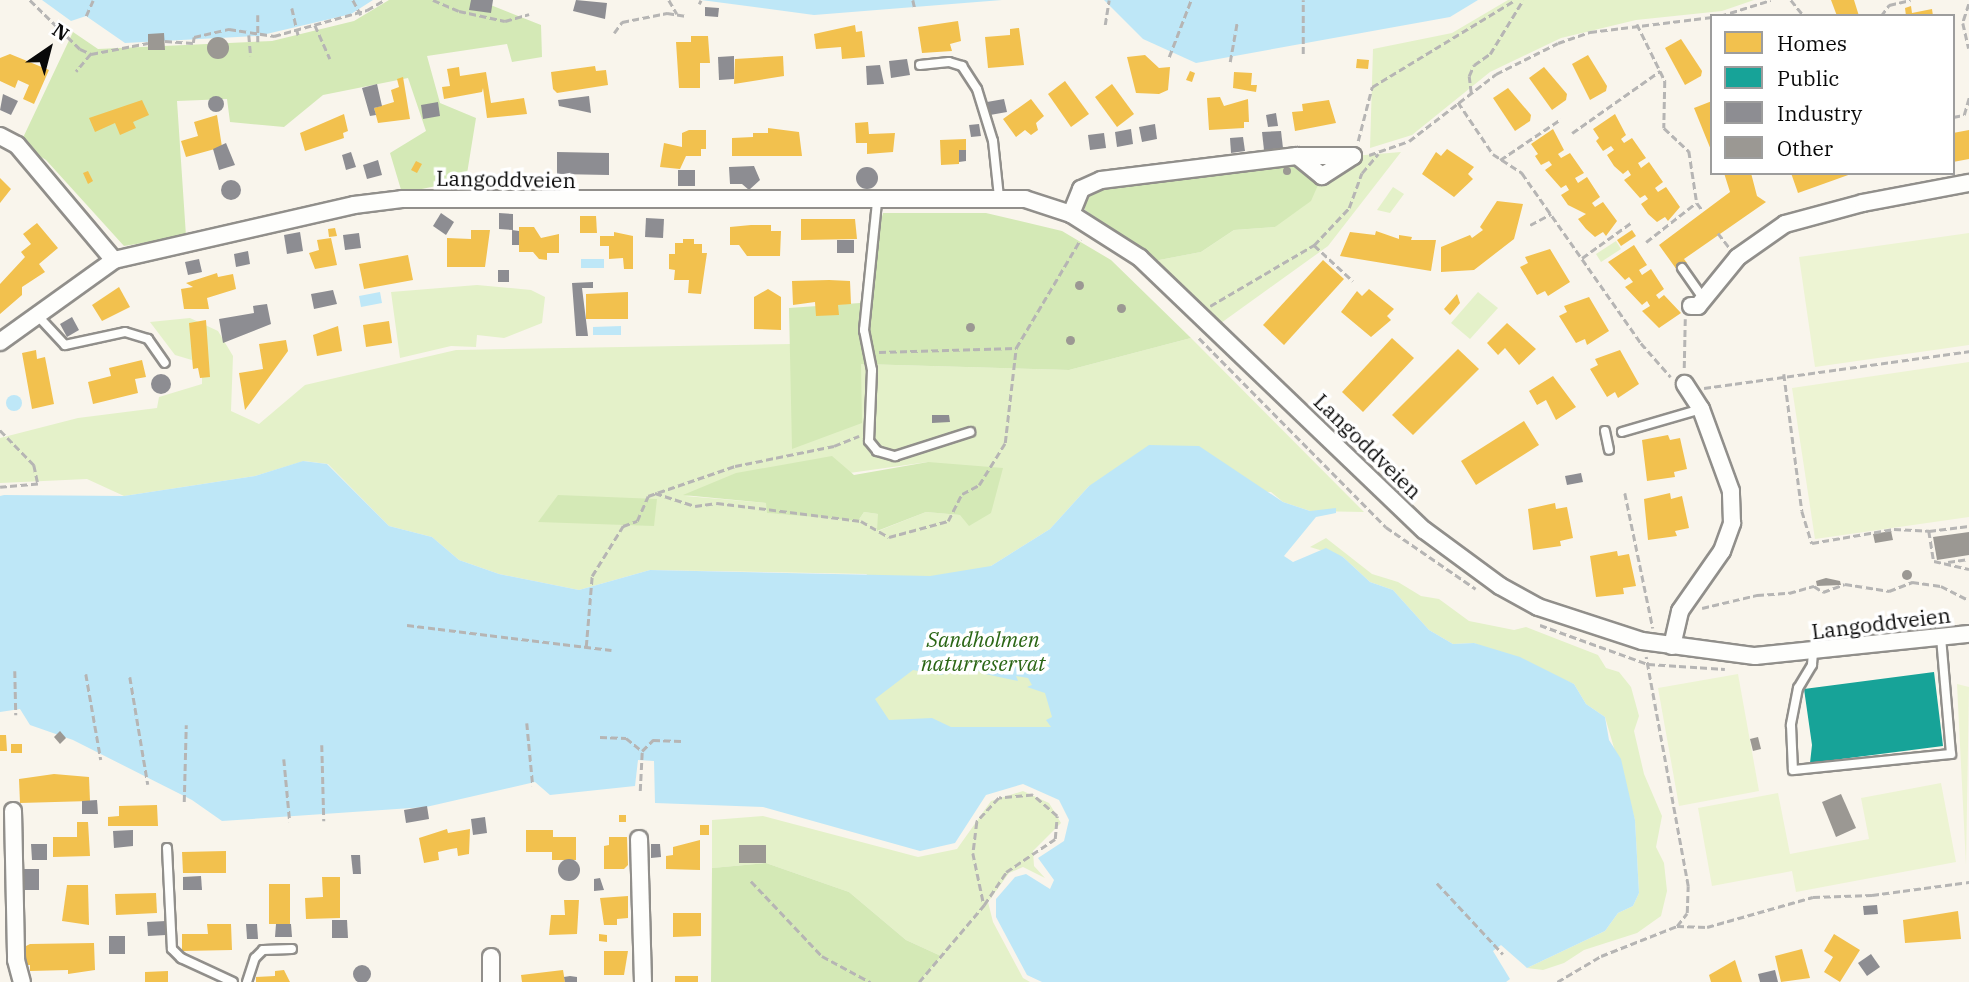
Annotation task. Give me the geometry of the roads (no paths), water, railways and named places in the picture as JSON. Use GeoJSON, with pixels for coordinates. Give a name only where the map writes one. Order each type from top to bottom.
{"type":"FeatureCollection","features":[{"type":"Feature","properties":{"kind":"street"},"geometry":{"type":"LineString","coordinates":[[0,136],[24,152],[114,260],[0,342]]}},
{"type":"Feature","properties":{"kind":"street"},"geometry":{"type":"LineString","coordinates":[[1071,214],[1081,189],[1101,180],[1297,156],[1322,176],[1353,156]]}},
{"type":"Feature","properties":{"kind":"street"},"geometry":{"type":"LineString","coordinates":[[1697,302],[1738,257],[1785,224],[1863,203],[1969,183]]}},
{"type":"Feature","properties":{"kind":"street","name":"Langoddveien"},"geometry":{"type":"LineString","coordinates":[[114,260],[354,205],[402,199],[877,202],[999,197],[1071,214],[1140,258],[1206,319],[1362,474],[1450,551],[1538,607],[1648,636],[1672,646],[1755,656],[1814,653],[1969,634]]}},
{"type":"Feature","properties":{"kind":"street"},"geometry":{"type":"LineString","coordinates":[[1672,646],[1684,605],[1722,551],[1732,523],[1731,491],[1701,409],[1688,387]]}},
{"type":"Feature","properties":{"kind":"street"},"geometry":{"type":"LineString","coordinates":[[13,811],[16,960],[22,982]]}},
{"type":"Feature","properties":{"kind":"street"},"geometry":{"type":"LineString","coordinates":[[639,839],[643,982]]}},
{"type":"Feature","properties":{"kind":"street"},"geometry":{"type":"LineString","coordinates":[[491,957],[492,982]]}},
{"type":"Feature","properties":{"kind":"lane"},"geometry":{"type":"LineString","coordinates":[[920,65],[949,62],[962,66],[977,89],[993,141],[999,197]]}},
{"type":"Feature","properties":{"kind":"lane"},"geometry":{"type":"LineString","coordinates":[[877,202],[864,330],[869,353],[869,441],[877,451],[895,456],[970,432]]}},
{"type":"Feature","properties":{"kind":"lane"},"geometry":{"type":"LineString","coordinates":[[1682,268],[1697,302]]}},
{"type":"Feature","properties":{"kind":"lane"},"geometry":{"type":"LineString","coordinates":[[37,315],[65,345],[106,332],[125,332],[148,339],[165,363]]}},
{"type":"Feature","properties":{"kind":"lane"},"geometry":{"type":"LineString","coordinates":[[1622,432],[1701,409]]}},
{"type":"Feature","properties":{"kind":"lane"},"geometry":{"type":"LineString","coordinates":[[1605,431],[1609,450]]}},
{"type":"Feature","properties":{"kind":"lane"},"geometry":{"type":"LineString","coordinates":[[1814,653],[1812,665],[1798,688],[1791,725],[1793,770],[1951,754],[1941,638]]}},
{"type":"Feature","properties":{"kind":"lane"},"geometry":{"type":"LineString","coordinates":[[167,848],[172,949],[181,958],[233,982]]}},
{"type":"Feature","properties":{"kind":"lane"},"geometry":{"type":"LineString","coordinates":[[247,982],[255,958],[263,950],[292,949]]}},
{"type":"Feature","properties":{"kind":"water"},"geometry":{"type":"Polygon","coordinates":[[[42,0],[373,0],[351,14],[258,36],[125,43],[86,16],[71,21],[42,0]]]}},
{"type":"Feature","properties":{"kind":"water"},"geometry":{"type":"Polygon","coordinates":[[[701,0],[1002,0],[814,15],[701,0]]]}},
{"type":"Feature","properties":{"kind":"water"},"geometry":{"type":"Polygon","coordinates":[[[1104,0],[1478,0],[1450,17],[1196,63],[1143,39],[1104,0]]]}},
{"type":"Feature","properties":{"kind":"water"},"geometry":{"type":"Polygon","coordinates":[[[581,259],[604,259],[604,268],[581,268],[581,259]]]}},
{"type":"Feature","properties":{"kind":"water"},"geometry":{"type":"Polygon","coordinates":[[[380,292],[382,303],[361,307],[359,296],[380,292]]]}},
{"type":"Feature","properties":{"kind":"water"},"geometry":{"type":"Polygon","coordinates":[[[621,326],[621,335],[593,335],[593,327],[621,326]]]}},
{"type":"Feature","properties":{"kind":"water"},"geometry":{"type":"Polygon","coordinates":[[[14,395],[22,403],[14,411],[6,403],[14,395]]]}},
{"type":"Feature","properties":{"kind":"water"},"geometry":{"type":"Polygon","coordinates":[[[1149,445],[1199,446],[1283,502],[1310,511],[1336,508],[1336,513],[1316,517],[1284,556],[1293,562],[1326,548],[1343,557],[1370,582],[1393,590],[1429,630],[1453,644],[1474,643],[1520,657],[1574,684],[1586,704],[1605,717],[1609,740],[1621,759],[1635,820],[1639,893],[1633,906],[1618,913],[1605,931],[1527,968],[1501,945],[1493,951],[1510,979],[1506,982],[1042,982],[1027,975],[996,917],[996,899],[1015,877],[1026,874],[1050,889],[1054,880],[1038,858],[1064,841],[1069,820],[1059,800],[1023,784],[986,795],[955,843],[920,851],[763,807],[655,803],[654,761],[638,760],[635,786],[550,795],[535,782],[426,807],[222,821],[192,800],[73,740],[30,725],[20,709],[0,712],[0,496],[4,495],[124,496],[255,476],[303,461],[327,464],[389,526],[432,537],[459,560],[499,574],[579,590],[650,570],[930,576],[991,566],[1050,529],[1089,486],[1149,445]],[[968,666],[941,675],[913,670],[875,699],[889,720],[932,718],[951,727],[1051,727],[1046,720],[1052,717],[1045,693],[1027,687],[1032,685],[1028,678],[1016,676],[1018,681],[985,674],[968,666]]]}},
{"type":"Feature","properties":{"kind":"park label","name":"Sandholmen naturreservat"},"geometry":{"type":"Point","coordinates":[983,651]}}]}
